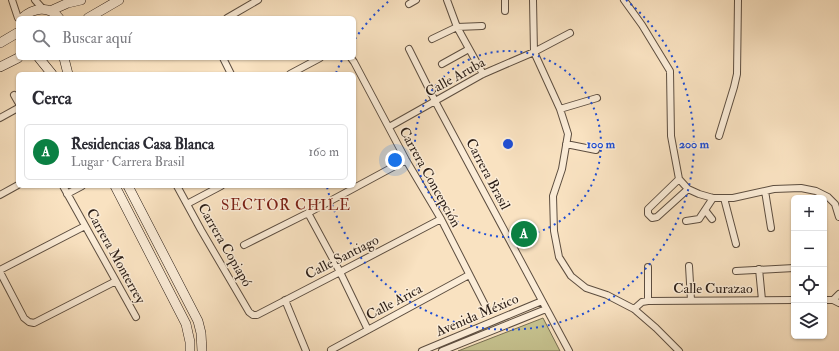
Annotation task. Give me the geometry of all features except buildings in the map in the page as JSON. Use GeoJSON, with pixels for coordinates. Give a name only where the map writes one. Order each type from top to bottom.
{"type":"FeatureCollection","features":[{"type":"Feature","properties":{"kind":"street"},"geometry":{"type":"LineString","coordinates":[[12,0],[17,16]]}},
{"type":"Feature","properties":{"kind":"street"},"geometry":{"type":"LineString","coordinates":[[36,0],[47,10],[58,16]]}},
{"type":"Feature","properties":{"kind":"street"},"geometry":{"type":"LineString","coordinates":[[24,16],[35,10],[47,10],[81,0]]}},
{"type":"Feature","properties":{"kind":"street"},"geometry":{"type":"LineString","coordinates":[[91,16],[119,0]]}},
{"type":"Feature","properties":{"kind":"street"},"geometry":{"type":"LineString","coordinates":[[230,16],[258,0]]}},
{"type":"Feature","properties":{"kind":"street"},"geometry":{"type":"LineString","coordinates":[[409,4],[416,0]]}},
{"type":"Feature","properties":{"kind":"street"},"geometry":{"type":"LineString","coordinates":[[447,0],[457,27],[483,74]]}},
{"type":"Feature","properties":{"kind":"street"},"geometry":{"type":"LineString","coordinates":[[505,0],[505,11]]}},
{"type":"Feature","properties":{"kind":"street"},"geometry":{"type":"LineString","coordinates":[[533,0],[534,52],[560,109],[568,134],[562,169],[553,196],[554,231],[559,257],[571,276],[586,288],[608,296],[634,309],[679,351]]}},
{"type":"Feature","properties":{"kind":"street"},"geometry":{"type":"LineString","coordinates":[[624,0],[642,25],[670,71],[671,136],[679,179],[688,189],[713,198],[733,198],[774,189],[801,188],[816,191],[828,197],[835,204],[839,217]]}},
{"type":"Feature","properties":{"kind":"street"},"geometry":{"type":"LineString","coordinates":[[719,136],[734,87],[736,74],[738,0]]}},
{"type":"Feature","properties":{"kind":"street"},"geometry":{"type":"LineString","coordinates":[[432,39],[457,27],[482,26]]}},
{"type":"Feature","properties":{"kind":"street","name":"Calle Aruba"},"geometry":{"type":"LineString","coordinates":[[389,127],[483,74],[534,52],[570,33]]}},
{"type":"Feature","properties":{"kind":"street"},"geometry":{"type":"LineString","coordinates":[[0,43],[16,34]]}},
{"type":"Feature","properties":{"kind":"street","name":"Carrera Brasil"},"geometry":{"type":"LineString","coordinates":[[409,49],[569,351]]}},
{"type":"Feature","properties":{"kind":"street"},"geometry":{"type":"LineString","coordinates":[[442,64],[469,49]]}},
{"type":"Feature","properties":{"kind":"street"},"geometry":{"type":"LineString","coordinates":[[0,67],[16,59]]}},
{"type":"Feature","properties":{"kind":"street"},"geometry":{"type":"LineString","coordinates":[[41,60],[50,72]]}},
{"type":"Feature","properties":{"kind":"street"},"geometry":{"type":"LineString","coordinates":[[64,60],[68,72]]}},
{"type":"Feature","properties":{"kind":"street"},"geometry":{"type":"LineString","coordinates":[[224,60],[230,72]]}},
{"type":"Feature","properties":{"kind":"street"},"geometry":{"type":"LineString","coordinates":[[294,72],[316,60]]}},
{"type":"Feature","properties":{"kind":"street","name":"Carrera Concepción"},"geometry":{"type":"LineString","coordinates":[[352,60],[406,160],[441,219],[487,309]]}},
{"type":"Feature","properties":{"kind":"street"},"geometry":{"type":"LineString","coordinates":[[14,95],[16,98]]}},
{"type":"Feature","properties":{"kind":"street"},"geometry":{"type":"LineString","coordinates":[[560,109],[597,98]]}},
{"type":"Feature","properties":{"kind":"street"},"geometry":{"type":"LineString","coordinates":[[0,118],[16,109]]}},
{"type":"Feature","properties":{"kind":"street"},"geometry":{"type":"LineString","coordinates":[[566,144],[596,150]]}},
{"type":"Feature","properties":{"kind":"street"},"geometry":{"type":"LineString","coordinates":[[356,187],[406,160]]}},
{"type":"Feature","properties":{"kind":"street"},"geometry":{"type":"LineString","coordinates":[[679,179],[648,209],[648,214],[652,218],[657,217],[688,189]]}},
{"type":"Feature","properties":{"kind":"street"},"geometry":{"type":"LineString","coordinates":[[0,195],[16,186]]}},
{"type":"Feature","properties":{"kind":"street","name":"Carrera Monterrey"},"geometry":{"type":"LineString","coordinates":[[64,188],[136,316]]}},
{"type":"Feature","properties":{"kind":"street"},"geometry":{"type":"LineString","coordinates":[[67,194],[78,188]]}},
{"type":"Feature","properties":{"kind":"street"},"geometry":{"type":"LineString","coordinates":[[116,188],[186,324],[190,342],[190,351]]}},
{"type":"Feature","properties":{"kind":"street"},"geometry":{"type":"LineString","coordinates":[[129,188],[198,321],[201,333],[202,351]]}},
{"type":"Feature","properties":{"kind":"street","name":"Carrera Copiapó"},"geometry":{"type":"LineString","coordinates":[[178,188],[249,312],[253,315]]}},
{"type":"Feature","properties":{"kind":"street"},"geometry":{"type":"LineString","coordinates":[[187,204],[217,188]]}},
{"type":"Feature","properties":{"kind":"street"},"geometry":{"type":"LineString","coordinates":[[244,245],[354,188]]}},
{"type":"Feature","properties":{"kind":"street"},"geometry":{"type":"LineString","coordinates":[[765,191],[771,228]]}},
{"type":"Feature","properties":{"kind":"street"},"geometry":{"type":"LineString","coordinates":[[686,221],[699,219],[713,198]]}},
{"type":"Feature","properties":{"kind":"street"},"geometry":{"type":"LineString","coordinates":[[724,198],[736,244]]}},
{"type":"Feature","properties":{"kind":"street"},"geometry":{"type":"LineString","coordinates":[[705,210],[712,219]]}},
{"type":"Feature","properties":{"kind":"street"},"geometry":{"type":"LineString","coordinates":[[308,213],[340,272],[368,330]]}},
{"type":"Feature","properties":{"kind":"street","name":"Calle Santiago"},"geometry":{"type":"LineString","coordinates":[[253,315],[257,315],[441,219]]}},
{"type":"Feature","properties":{"kind":"street"},"geometry":{"type":"LineString","coordinates":[[85,226],[0,271],[24,318],[29,322],[34,323],[116,281]]}},
{"type":"Feature","properties":{"kind":"street"},"geometry":{"type":"LineString","coordinates":[[688,266],[691,300]]}},
{"type":"Feature","properties":{"kind":"street"},"geometry":{"type":"LineString","coordinates":[[648,267],[648,301]]}},
{"type":"Feature","properties":{"kind":"street"},"geometry":{"type":"LineString","coordinates":[[736,271],[791,268]]}},
{"type":"Feature","properties":{"kind":"street"},"geometry":{"type":"LineString","coordinates":[[759,269],[762,300]]}},
{"type":"Feature","properties":{"kind":"street","name":"Calle Arica"},"geometry":{"type":"LineString","coordinates":[[331,350],[469,275]]}},
{"type":"Feature","properties":{"kind":"street"},"geometry":{"type":"LineString","coordinates":[[836,302],[839,294]]}},
{"type":"Feature","properties":{"kind":"street"},"geometry":{"type":"LineString","coordinates":[[285,300],[306,351]]}},
{"type":"Feature","properties":{"kind":"street","name":"Avenida México"},"geometry":{"type":"LineString","coordinates":[[422,351],[542,300]]}},
{"type":"Feature","properties":{"kind":"street","name":"Calle Curazao"},"geometry":{"type":"LineString","coordinates":[[634,309],[642,302],[648,301],[791,300]]}},
{"type":"Feature","properties":{"kind":"street","name":"Avenida México"},"geometry":{"type":"LineString","coordinates":[[446,350],[546,309]]}},
{"type":"Feature","properties":{"kind":"street"},"geometry":{"type":"LineString","coordinates":[[444,342],[446,350]]}},
{"type":"Feature","properties":{"kind":"shaded area"},"geometry":{"type":"Polygon","coordinates":[[[543,318],[560,351],[458,351],[543,318]]]}},
{"type":"Feature","properties":{"kind":"place","name":"Residencias Casa Blanca"},"geometry":{"type":"Point","coordinates":[524,234]}},
{"type":"Feature","properties":{"kind":"district","name":"SECTOR CHILE"},"geometry":{"type":"Point","coordinates":[286,205]}}]}
